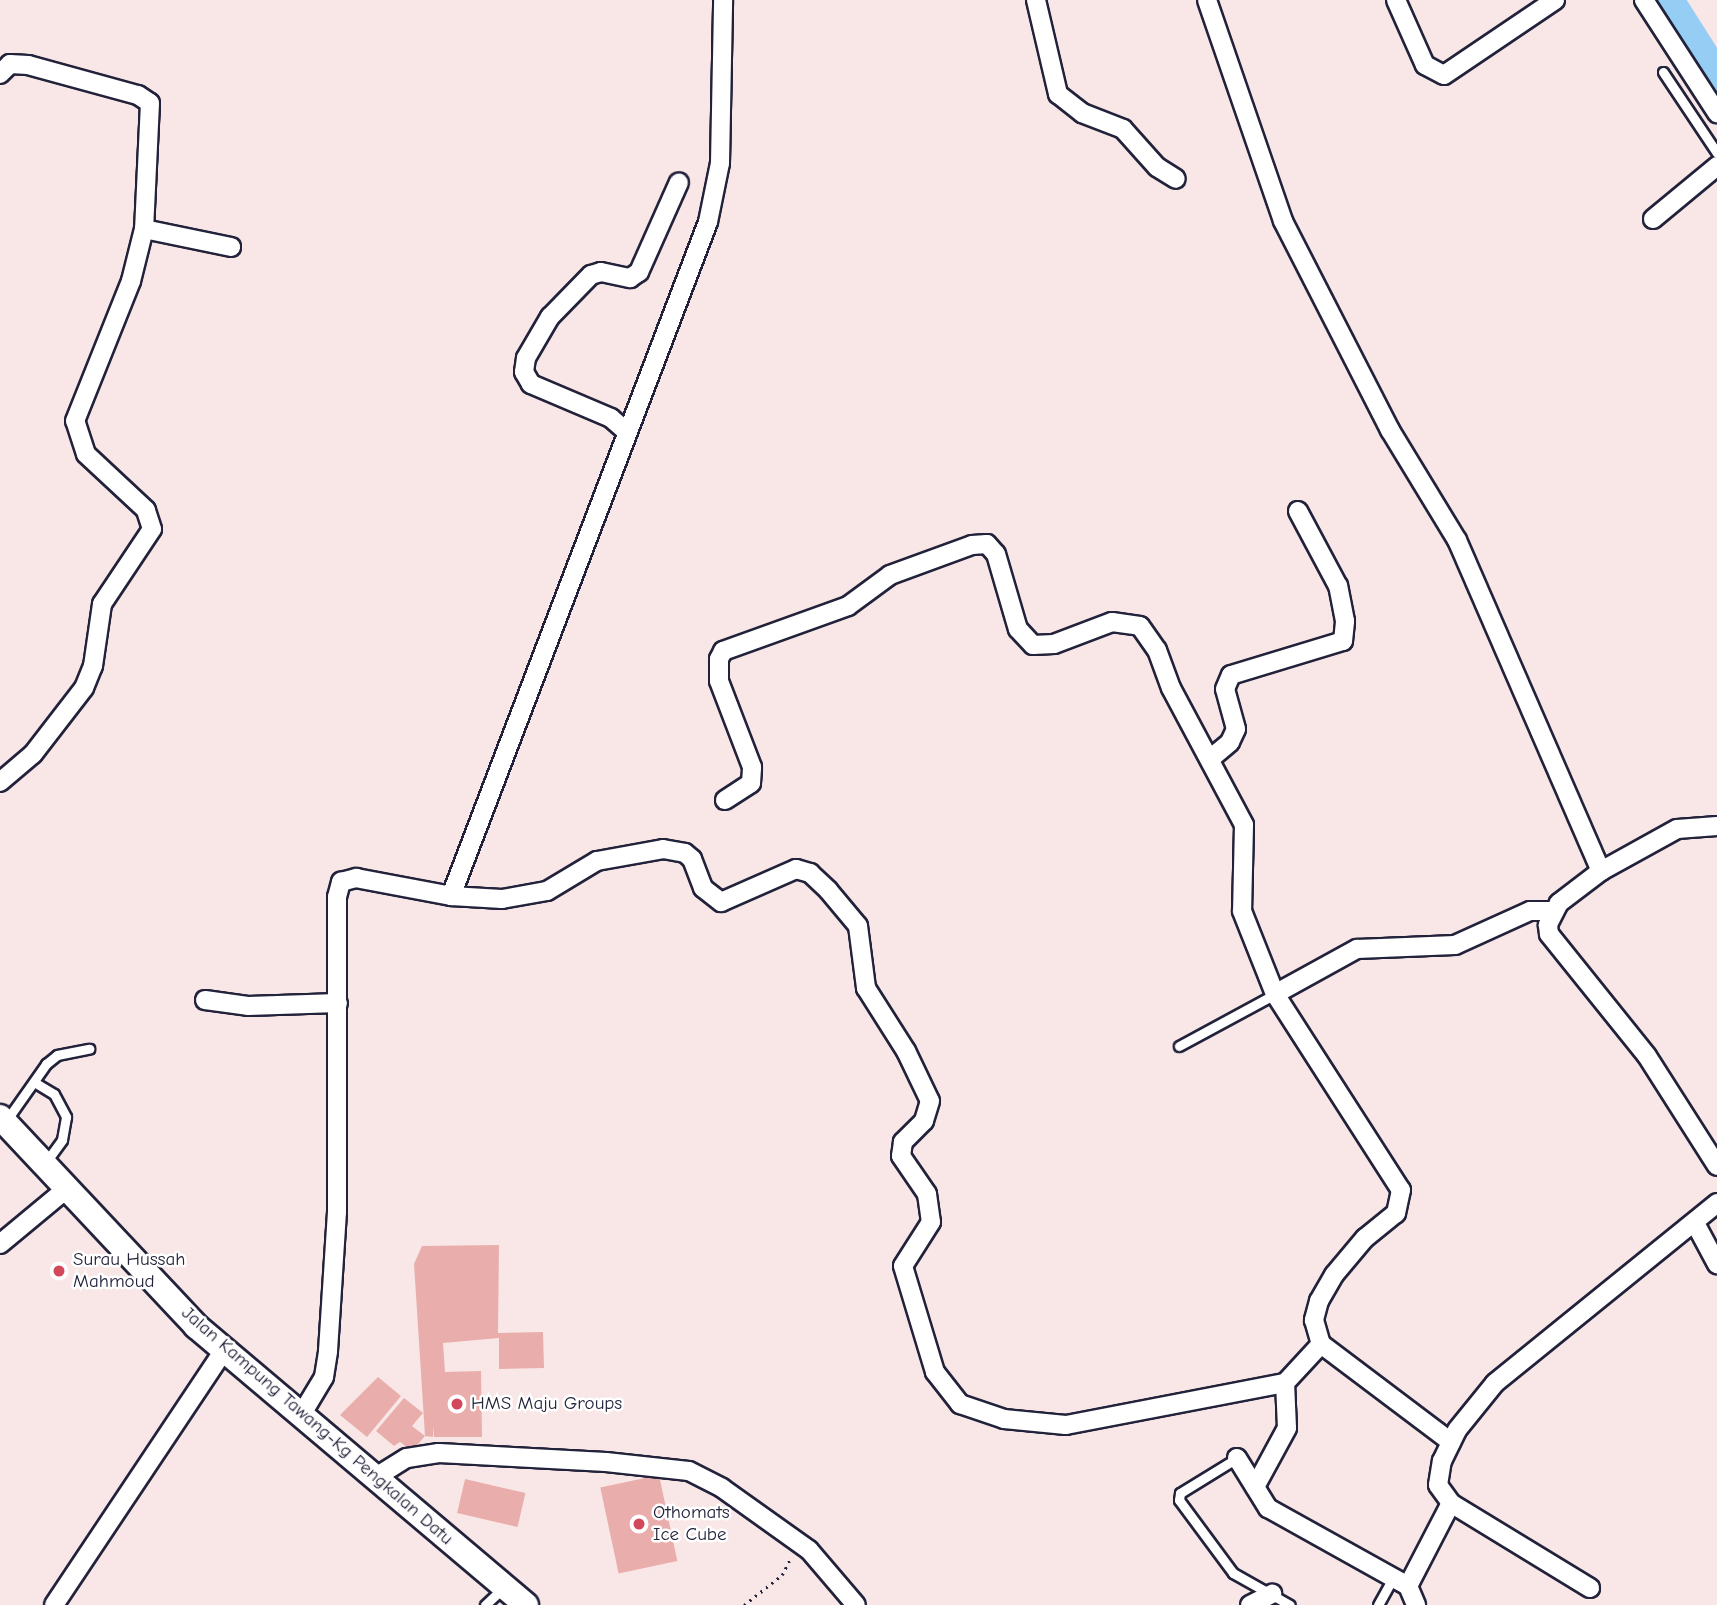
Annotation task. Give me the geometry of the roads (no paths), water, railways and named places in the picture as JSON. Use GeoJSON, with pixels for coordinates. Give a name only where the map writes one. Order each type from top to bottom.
{"type":"FeatureCollection","features":[{"type":"Feature","properties":{"kind":"street"},"geometry":{"type":"LineString","coordinates":[[451,896],[716,194],[723,0]]}},
{"type":"Feature","properties":{"kind":"street"},"geometry":{"type":"LineString","coordinates":[[1036,0],[1058,93],[1082,113],[1123,129],[1157,167],[1176,179]]}},
{"type":"Feature","properties":{"kind":"street"},"geometry":{"type":"LineString","coordinates":[[1207,0],[1283,221],[1390,429],[1457,540],[1601,871]]}},
{"type":"Feature","properties":{"kind":"street"},"geometry":{"type":"LineString","coordinates":[[1396,0],[1425,65],[1444,75],[1555,0]]}},
{"type":"Feature","properties":{"kind":"street"},"geometry":{"type":"LineString","coordinates":[[1644,0],[1717,113]]}},
{"type":"Feature","properties":{"kind":"street"},"geometry":{"type":"LineString","coordinates":[[0,74],[10,64],[29,65],[138,95],[150,103],[144,229],[131,281],[75,421],[86,454],[146,510],[152,528],[102,604],[93,666],[84,688],[33,754],[0,782]]}},
{"type":"Feature","properties":{"kind":"street"},"geometry":{"type":"LineString","coordinates":[[1653,219],[1717,166]]}},
{"type":"Feature","properties":{"kind":"street"},"geometry":{"type":"LineString","coordinates":[[627,432],[611,418],[531,384],[524,372],[526,358],[550,317],[591,275],[601,272],[630,278],[639,272],[679,182]]}},
{"type":"Feature","properties":{"kind":"street"},"geometry":{"type":"LineString","coordinates":[[144,229],[231,247]]}},
{"type":"Feature","properties":{"kind":"street"},"geometry":{"type":"LineString","coordinates":[[1210,758],[1230,742],[1236,729],[1225,689],[1231,675],[1343,641],[1345,621],[1338,586],[1298,511]]}},
{"type":"Feature","properties":{"kind":"street"},"geometry":{"type":"LineString","coordinates":[[725,800],[743,792],[751,783],[752,768],[719,681],[719,659],[723,651],[734,644],[836,611],[890,575],[980,543],[996,554],[1018,629],[1033,645],[1054,644],[1112,622],[1140,626],[1244,825],[1242,911],[1275,994],[1401,1190],[1396,1213],[1365,1238],[1334,1275],[1319,1301],[1314,1320],[1321,1344],[1451,1442]]}},
{"type":"Feature","properties":{"kind":"street"},"geometry":{"type":"LineString","coordinates":[[1275,994],[1357,948],[1455,945],[1531,911],[1552,911],[1601,871],[1677,830],[1717,826]]}},
{"type":"Feature","properties":{"kind":"street"},"geometry":{"type":"LineString","coordinates":[[303,1412],[324,1377],[328,1351],[337,1212],[337,897],[341,882],[356,878],[451,896],[502,899],[547,891],[597,861],[663,849],[684,853],[692,859],[703,888],[721,902],[783,873],[796,869],[810,873],[858,926],[866,988],[906,1051],[930,1101],[924,1121],[903,1142],[901,1156],[927,1194],[931,1222],[903,1266],[917,1320],[947,1392],[980,1413],[1052,1426],[1285,1383],[1321,1344]]}},
{"type":"Feature","properties":{"kind":"street"},"geometry":{"type":"LineString","coordinates":[[1552,911],[1549,934],[1647,1056],[1717,1166]]}},
{"type":"Feature","properties":{"kind":"street"},"geometry":{"type":"LineString","coordinates":[[205,1000],[248,1006],[338,1003]]}},
{"type":"Feature","properties":{"kind":"street","name":"Jalan Kampung Tawang-Kg Pengkalan Datu"},"geometry":{"type":"LineString","coordinates":[[2,1120],[153,1284],[224,1350],[303,1412],[526,1605]]}},
{"type":"Feature","properties":{"kind":"street"},"geometry":{"type":"LineString","coordinates":[[0,1244],[65,1190]]}},
{"type":"Feature","properties":{"kind":"street"},"geometry":{"type":"LineString","coordinates":[[1590,1588],[1451,1503],[1438,1485],[1451,1442],[1495,1383],[1717,1203]]}},
{"type":"Feature","properties":{"kind":"street"},"geometry":{"type":"LineString","coordinates":[[1695,1223],[1717,1264]]}},
{"type":"Feature","properties":{"kind":"street"},"geometry":{"type":"LineString","coordinates":[[54,1605],[224,1350]]}},
{"type":"Feature","properties":{"kind":"street"},"geometry":{"type":"LineString","coordinates":[[1255,1488],[1287,1428],[1285,1383]]}},
{"type":"Feature","properties":{"kind":"street"},"geometry":{"type":"LineString","coordinates":[[376,1477],[407,1458],[439,1453],[667,1467],[704,1477],[799,1542],[856,1605]]}},
{"type":"Feature","properties":{"kind":"street"},"geometry":{"type":"LineString","coordinates":[[1237,1458],[1268,1508],[1283,1519],[1400,1582],[1416,1605]]}},
{"type":"Feature","properties":{"kind":"street"},"geometry":{"type":"LineString","coordinates":[[1400,1582],[1451,1503]]}},
{"type":"Feature","properties":{"kind":"street"},"geometry":{"type":"LineString","coordinates":[[1250,1605],[1272,1594]]}},
{"type":"Feature","properties":{"kind":"lane"},"geometry":{"type":"LineString","coordinates":[[1663,72],[1717,153]]}},
{"type":"Feature","properties":{"kind":"lane"},"geometry":{"type":"LineString","coordinates":[[1179,1046],[1275,994]]}},
{"type":"Feature","properties":{"kind":"lane"},"geometry":{"type":"LineString","coordinates":[[2,1120],[57,1055],[89,1049]]}},
{"type":"Feature","properties":{"kind":"lane"},"geometry":{"type":"LineString","coordinates":[[34,1082],[54,1094],[66,1117],[62,1140],[44,1164]]}},
{"type":"Feature","properties":{"kind":"lane"},"geometry":{"type":"LineString","coordinates":[[1237,1458],[1180,1493],[1179,1500],[1233,1573],[1290,1605]]}},
{"type":"Feature","properties":{"kind":"lane"},"geometry":{"type":"LineString","coordinates":[[1378,1605],[1400,1582]]}},
{"type":"Feature","properties":{"kind":"lane"},"geometry":{"type":"LineString","coordinates":[[485,1605],[505,1587]]}},
{"type":"Feature","properties":{"kind":"waterway"},"geometry":{"type":"LineString","coordinates":[[1669,0],[1717,76]]}},
{"type":"Feature","properties":{"kind":"place","name":"Surau Hussah Mahmoud"},"geometry":{"type":"Point","coordinates":[59,1271]}},
{"type":"Feature","properties":{"kind":"place","name":"HMS Maju Groups"},"geometry":{"type":"Point","coordinates":[457,1404]}},
{"type":"Feature","properties":{"kind":"place","name":"Othomats Ice Cube"},"geometry":{"type":"Point","coordinates":[639,1524]}}]}
